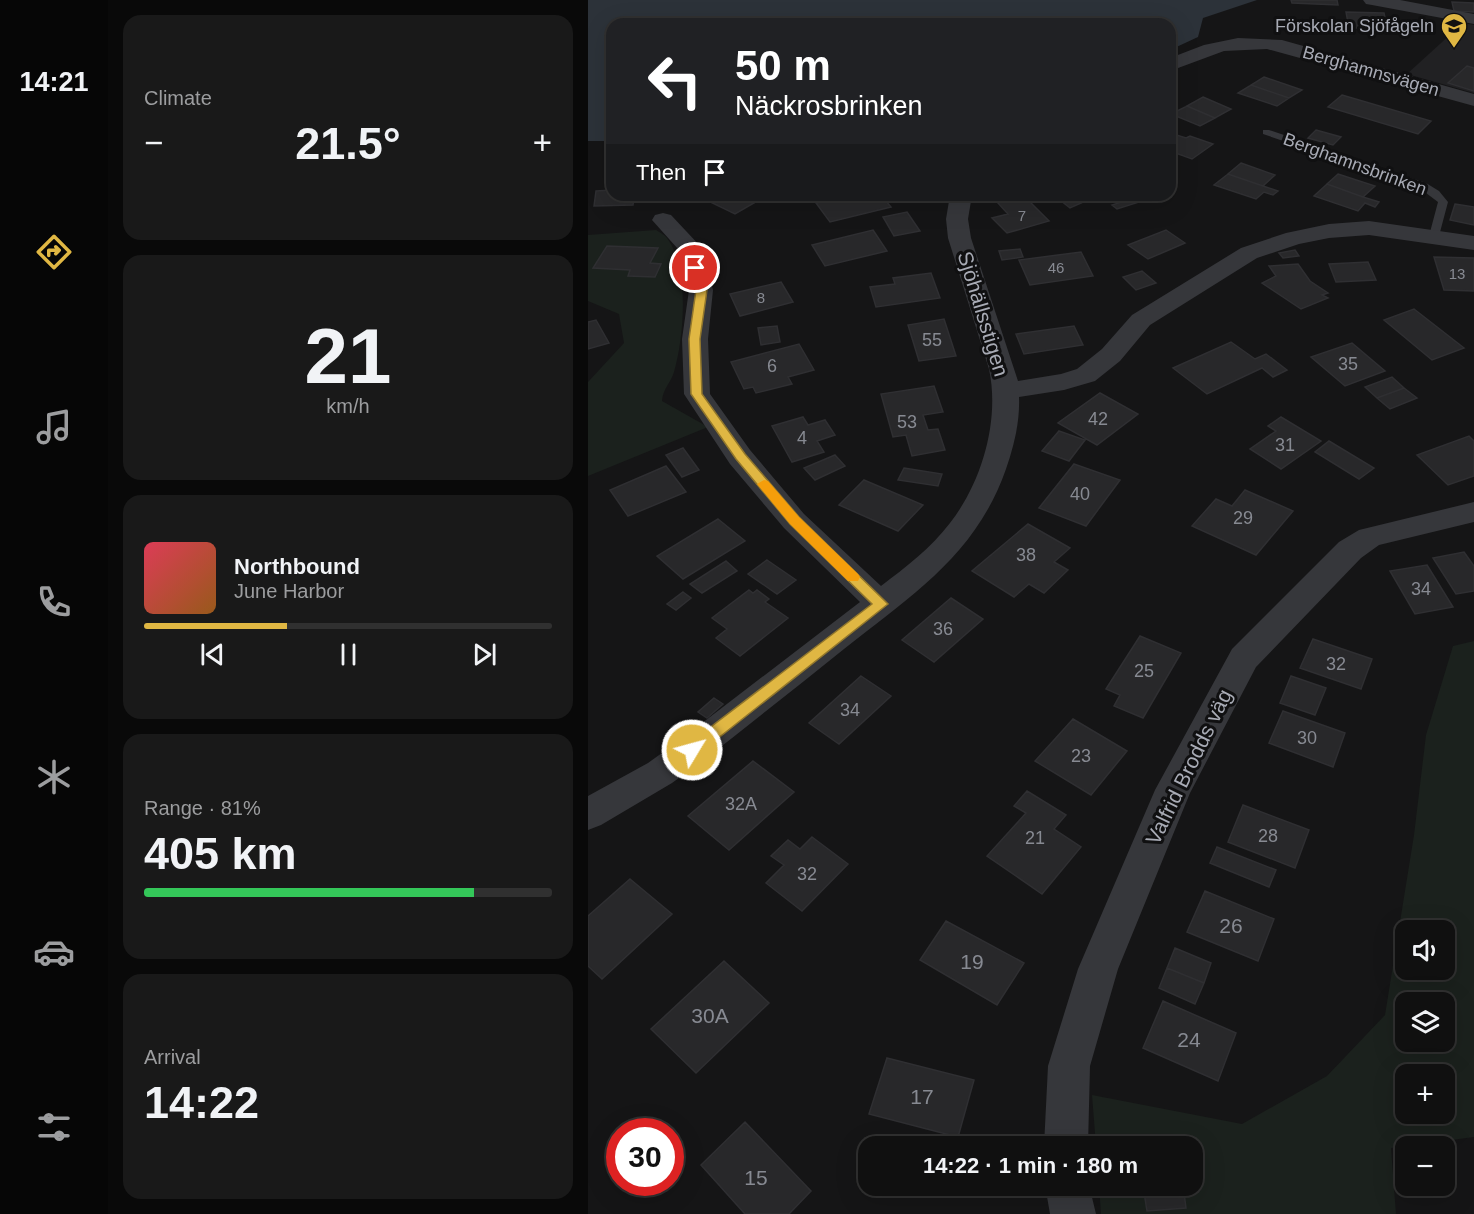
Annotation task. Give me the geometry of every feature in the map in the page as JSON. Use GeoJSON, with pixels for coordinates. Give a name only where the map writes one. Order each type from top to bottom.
{"type":"FeatureCollection","features":[{"type":"Feature","properties":{"kind":"street"},"geometry":{"type":"LineString","coordinates":[[1372,0],[1474,19]]}},
{"type":"Feature","properties":{"kind":"street","name":"Berghamnsvägen"},"geometry":{"type":"LineString","coordinates":[[1176,62],[1203,51],[1231,44],[1273,44],[1474,100]]}},
{"type":"Feature","properties":{"kind":"street","name":"Sjöhällsstigen"},"geometry":{"type":"LineString","coordinates":[[588,814],[643,783],[692,750],[925,568],[965,524],[992,467],[1001,436],[1006,391],[1000,358],[981,311],[973,278],[957,233],[955,219],[960,201]]}},
{"type":"Feature","properties":{"kind":"street"},"geometry":{"type":"LineString","coordinates":[[663,220],[689,247],[701,290],[695,339],[697,394],[740,457],[794,520],[881,604]]}},
{"type":"Feature","properties":{"kind":"street"},"geometry":{"type":"LineString","coordinates":[[1006,391],[1064,382],[1086,375],[1111,355],[1141,320],[1249,253],[1294,238],[1329,231],[1369,228],[1474,243]]}},
{"type":"Feature","properties":{"kind":"street","name":"Valfrid Brodds väg"},"geometry":{"type":"LineString","coordinates":[[1066,1136],[1069,1066],[1098,969],[1173,790],[1244,658],[1350,550],[1370,537],[1474,512]]}},
{"type":"Feature","properties":{"kind":"street"},"geometry":{"type":"LineString","coordinates":[[1069,1196],[1073,1214]]}},
{"type":"Feature","properties":{"kind":"lane","name":"Berghamnsbrinken"},"geometry":{"type":"LineString","coordinates":[[1266,132],[1422,185],[1435,193],[1443,202],[1434,236]]}},
{"type":"Feature","properties":{"kind":"shaded area"},"geometry":{"type":"Polygon","coordinates":[[[588,0],[1257,0],[1203,18],[1198,37],[1176,47],[1176,18],[606,18],[606,141],[588,141],[588,0]]]}},
{"type":"Feature","properties":{"kind":"shaded area","name":"Förskolan Sjöfågeln"},"geometry":{"type":"Polygon","coordinates":[[[1463,23],[1474,25],[1474,93],[1407,74],[1463,23]]]}},
{"type":"Feature","properties":{"kind":"shaded area"},"geometry":{"type":"Polygon","coordinates":[[[656,230],[666,237],[674,251],[679,267],[683,304],[678,357],[662,401],[708,427],[588,476],[588,382],[624,343],[619,314],[588,301],[588,235],[656,230]]]}},
{"type":"Feature","properties":{"kind":"shaded area"},"geometry":{"type":"Polygon","coordinates":[[[1474,641],[1474,1137],[1455,1140],[1455,1136],[1395,1136],[1395,1147],[1391,1148],[1396,1214],[1101,1214],[1100,1196],[1203,1196],[1203,1136],[1095,1136],[1092,1095],[1242,1124],[1327,1076],[1385,1015],[1395,953],[1395,980],[1455,980],[1455,920],[1400,920],[1414,835],[1426,735],[1453,646],[1474,641]]]}},
{"type":"Feature","properties":{"kind":"building"},"geometry":{"type":"Polygon","coordinates":[[[1291,0],[1337,0],[1338,5],[1292,3],[1291,0]]]}},
{"type":"Feature","properties":{"kind":"building"},"geometry":{"type":"Polygon","coordinates":[[[1452,2],[1474,3],[1474,12],[1454,11],[1452,2]]]}},
{"type":"Feature","properties":{"kind":"building"},"geometry":{"type":"Polygon","coordinates":[[[1346,12],[1384,13],[1388,33],[1363,32],[1362,28],[1349,28],[1346,12]]]}},
{"type":"Feature","properties":{"kind":"building"},"geometry":{"type":"Polygon","coordinates":[[[1467,66],[1474,68],[1474,91],[1448,83],[1467,66]]]}},
{"type":"Feature","properties":{"kind":"building"},"geometry":{"type":"Polygon","coordinates":[[[1264,77],[1302,90],[1289,98],[1251,85],[1264,77]]]}},
{"type":"Feature","properties":{"kind":"building"},"geometry":{"type":"Polygon","coordinates":[[[1251,85],[1289,98],[1277,106],[1238,93],[1251,85]]]}},
{"type":"Feature","properties":{"kind":"building"},"geometry":{"type":"Polygon","coordinates":[[[1342,95],[1431,121],[1418,134],[1328,107],[1342,95]]]}},
{"type":"Feature","properties":{"kind":"building"},"geometry":{"type":"Polygon","coordinates":[[[1203,97],[1231,109],[1215,118],[1187,106],[1203,97]]]}},
{"type":"Feature","properties":{"kind":"building"},"geometry":{"type":"Polygon","coordinates":[[[1187,106],[1215,118],[1200,126],[1176,116],[1176,112],[1187,106]]]}},
{"type":"Feature","properties":{"kind":"building"},"geometry":{"type":"Polygon","coordinates":[[[1316,130],[1341,137],[1333,145],[1308,138],[1316,130]]]}},
{"type":"Feature","properties":{"kind":"building"},"geometry":{"type":"Polygon","coordinates":[[[1176,135],[1186,138],[1190,136],[1213,144],[1192,159],[1176,153],[1176,135]]]}},
{"type":"Feature","properties":{"kind":"building"},"geometry":{"type":"Polygon","coordinates":[[[1241,163],[1275,175],[1263,186],[1228,174],[1241,163]]]}},
{"type":"Feature","properties":{"kind":"building"},"geometry":{"type":"Polygon","coordinates":[[[1228,174],[1278,191],[1273,195],[1264,192],[1256,199],[1214,185],[1228,174]]]}},
{"type":"Feature","properties":{"kind":"building"},"geometry":{"type":"Polygon","coordinates":[[[1338,174],[1375,186],[1363,197],[1327,184],[1338,174]]]}},
{"type":"Feature","properties":{"kind":"building"},"geometry":{"type":"Polygon","coordinates":[[[1327,184],[1379,202],[1375,207],[1365,203],[1358,211],[1314,196],[1327,184]]]}},
{"type":"Feature","properties":{"kind":"building"},"geometry":{"type":"Polygon","coordinates":[[[606,190],[606,201],[634,201],[633,205],[594,206],[596,191],[606,190]]]}},
{"type":"Feature","properties":{"kind":"building"},"geometry":{"type":"Polygon","coordinates":[[[708,201],[757,201],[735,214],[708,201]]]}},
{"type":"Feature","properties":{"kind":"building"},"geometry":{"type":"Polygon","coordinates":[[[886,201],[891,207],[830,222],[816,203],[886,201]]]}},
{"type":"Feature","properties":{"kind":"building"},"geometry":{"type":"Polygon","coordinates":[[[1029,201],[1049,221],[1007,233],[992,218],[1008,214],[997,202],[1029,201]]]}},
{"type":"Feature","properties":{"kind":"building"},"geometry":{"type":"Polygon","coordinates":[[[1061,201],[1086,201],[1070,208],[1061,201]]]}},
{"type":"Feature","properties":{"kind":"building"},"geometry":{"type":"Polygon","coordinates":[[[1125,201],[1139,202],[1117,209],[1112,205],[1125,201]]]}},
{"type":"Feature","properties":{"kind":"building"},"geometry":{"type":"Polygon","coordinates":[[[1455,204],[1474,207],[1474,225],[1450,220],[1455,204]]]}},
{"type":"Feature","properties":{"kind":"building"},"geometry":{"type":"Polygon","coordinates":[[[907,212],[920,231],[894,236],[883,217],[907,212]]]}},
{"type":"Feature","properties":{"kind":"building"},"geometry":{"type":"Polygon","coordinates":[[[873,230],[887,251],[825,266],[812,245],[873,230]]]}},
{"type":"Feature","properties":{"kind":"building"},"geometry":{"type":"Polygon","coordinates":[[[1166,230],[1185,243],[1148,259],[1128,245],[1166,230]]]}},
{"type":"Feature","properties":{"kind":"building"},"geometry":{"type":"Polygon","coordinates":[[[607,246],[658,248],[650,263],[661,264],[655,277],[628,276],[630,270],[593,268],[607,246]]]}},
{"type":"Feature","properties":{"kind":"building"},"geometry":{"type":"Polygon","coordinates":[[[1020,249],[1023,257],[1002,260],[999,251],[1020,249]]]}},
{"type":"Feature","properties":{"kind":"building"},"geometry":{"type":"Polygon","coordinates":[[[1295,250],[1299,256],[1283,258],[1279,253],[1295,250]]]}},
{"type":"Feature","properties":{"kind":"building"},"geometry":{"type":"Polygon","coordinates":[[[1081,252],[1093,276],[1030,285],[1019,260],[1081,252]]]}},
{"type":"Feature","properties":{"kind":"building"},"geometry":{"type":"Polygon","coordinates":[[[1434,257],[1474,258],[1474,291],[1444,290],[1434,257]]]}},
{"type":"Feature","properties":{"kind":"building"},"geometry":{"type":"Polygon","coordinates":[[[1368,262],[1376,280],[1336,282],[1329,264],[1368,262]]]}},
{"type":"Feature","properties":{"kind":"building"},"geometry":{"type":"Polygon","coordinates":[[[1298,264],[1310,281],[1328,293],[1322,295],[1328,298],[1301,309],[1262,283],[1276,276],[1269,266],[1298,264]]]}},
{"type":"Feature","properties":{"kind":"building"},"geometry":{"type":"Polygon","coordinates":[[[1142,271],[1156,283],[1136,290],[1123,277],[1142,271]]]}},
{"type":"Feature","properties":{"kind":"building"},"geometry":{"type":"Polygon","coordinates":[[[931,273],[940,298],[876,307],[870,287],[895,284],[893,278],[931,273]]]}},
{"type":"Feature","properties":{"kind":"building"},"geometry":{"type":"Polygon","coordinates":[[[781,282],[793,302],[740,316],[730,294],[781,282]]]}},
{"type":"Feature","properties":{"kind":"building"},"geometry":{"type":"Polygon","coordinates":[[[1414,309],[1464,348],[1432,360],[1384,320],[1414,309]]]}},
{"type":"Feature","properties":{"kind":"building"},"geometry":{"type":"Polygon","coordinates":[[[944,319],[956,356],[919,361],[908,325],[944,319]]]}},
{"type":"Feature","properties":{"kind":"building"},"geometry":{"type":"Polygon","coordinates":[[[596,320],[609,343],[588,349],[588,322],[596,320]]]}},
{"type":"Feature","properties":{"kind":"building"},"geometry":{"type":"Polygon","coordinates":[[[777,326],[780,342],[761,345],[758,328],[777,326]]]}},
{"type":"Feature","properties":{"kind":"building"},"geometry":{"type":"Polygon","coordinates":[[[1074,326],[1083,345],[1024,354],[1016,334],[1074,326]]]}},
{"type":"Feature","properties":{"kind":"building"},"geometry":{"type":"Polygon","coordinates":[[[1231,342],[1255,359],[1266,354],[1287,370],[1273,377],[1262,368],[1207,394],[1173,368],[1231,342]]]}},
{"type":"Feature","properties":{"kind":"building"},"geometry":{"type":"Polygon","coordinates":[[[1352,343],[1385,371],[1345,386],[1311,357],[1352,343]]]}},
{"type":"Feature","properties":{"kind":"building"},"geometry":{"type":"Polygon","coordinates":[[[799,344],[814,370],[788,377],[792,384],[756,393],[753,387],[744,389],[731,362],[799,344]]]}},
{"type":"Feature","properties":{"kind":"building"},"geometry":{"type":"Polygon","coordinates":[[[1392,377],[1404,388],[1377,398],[1365,387],[1392,377]]]}},
{"type":"Feature","properties":{"kind":"building"},"geometry":{"type":"Polygon","coordinates":[[[934,386],[943,412],[923,415],[928,430],[938,429],[945,450],[912,456],[906,435],[893,437],[881,394],[934,386]]]}},
{"type":"Feature","properties":{"kind":"building"},"geometry":{"type":"Polygon","coordinates":[[[1404,388],[1417,398],[1390,409],[1377,398],[1404,388]]]}},
{"type":"Feature","properties":{"kind":"building"},"geometry":{"type":"Polygon","coordinates":[[[1100,393],[1138,414],[1097,445],[1058,423],[1100,393]]]}},
{"type":"Feature","properties":{"kind":"building"},"geometry":{"type":"Polygon","coordinates":[[[803,417],[808,425],[825,420],[835,435],[817,441],[824,452],[792,462],[772,426],[803,417]]]}},
{"type":"Feature","properties":{"kind":"building"},"geometry":{"type":"Polygon","coordinates":[[[1281,417],[1321,441],[1281,469],[1250,449],[1276,431],[1268,426],[1281,417]]]}},
{"type":"Feature","properties":{"kind":"building"},"geometry":{"type":"Polygon","coordinates":[[[1059,431],[1085,440],[1069,461],[1042,451],[1059,431]]]}},
{"type":"Feature","properties":{"kind":"building"},"geometry":{"type":"Polygon","coordinates":[[[1469,436],[1474,441],[1474,476],[1448,485],[1417,455],[1469,436]]]}},
{"type":"Feature","properties":{"kind":"building"},"geometry":{"type":"Polygon","coordinates":[[[1329,441],[1374,468],[1359,479],[1315,452],[1329,441]]]}},
{"type":"Feature","properties":{"kind":"building"},"geometry":{"type":"Polygon","coordinates":[[[683,448],[699,470],[682,477],[666,455],[683,448]]]}},
{"type":"Feature","properties":{"kind":"building"},"geometry":{"type":"Polygon","coordinates":[[[835,455],[845,466],[815,480],[804,468],[835,455]]]}},
{"type":"Feature","properties":{"kind":"building"},"geometry":{"type":"Polygon","coordinates":[[[1074,464],[1120,480],[1086,526],[1039,508],[1074,464]]]}},
{"type":"Feature","properties":{"kind":"building"},"geometry":{"type":"Polygon","coordinates":[[[666,466],[686,492],[628,516],[610,490],[666,466]]]}},
{"type":"Feature","properties":{"kind":"building"},"geometry":{"type":"Polygon","coordinates":[[[904,468],[942,474],[938,486],[898,480],[904,468]]]}},
{"type":"Feature","properties":{"kind":"building"},"geometry":{"type":"Polygon","coordinates":[[[864,480],[923,505],[898,531],[839,505],[864,480]]]}},
{"type":"Feature","properties":{"kind":"building"},"geometry":{"type":"Polygon","coordinates":[[[1245,490],[1293,511],[1256,555],[1192,526],[1216,499],[1232,506],[1245,490]]]}},
{"type":"Feature","properties":{"kind":"building"},"geometry":{"type":"Polygon","coordinates":[[[718,519],[745,541],[683,579],[657,556],[718,519]]]}},
{"type":"Feature","properties":{"kind":"building"},"geometry":{"type":"Polygon","coordinates":[[[1028,524],[1070,548],[1054,562],[1068,570],[1044,593],[1029,584],[1014,597],[972,571],[1028,524]]]}},
{"type":"Feature","properties":{"kind":"building"},"geometry":{"type":"Polygon","coordinates":[[[1464,552],[1474,566],[1474,591],[1456,594],[1433,558],[1464,552]]]}},
{"type":"Feature","properties":{"kind":"building"},"geometry":{"type":"Polygon","coordinates":[[[767,560],[796,580],[777,594],[748,574],[767,560]]]}},
{"type":"Feature","properties":{"kind":"building"},"geometry":{"type":"Polygon","coordinates":[[[726,561],[737,571],[702,593],[690,584],[726,561]]]}},
{"type":"Feature","properties":{"kind":"building"},"geometry":{"type":"Polygon","coordinates":[[[1427,565],[1453,607],[1415,614],[1390,571],[1427,565]]]}},
{"type":"Feature","properties":{"kind":"building"},"geometry":{"type":"Polygon","coordinates":[[[749,590],[753,593],[757,590],[769,599],[765,602],[788,618],[740,656],[716,638],[727,629],[712,618],[749,590]]]}},
{"type":"Feature","properties":{"kind":"building"},"geometry":{"type":"Polygon","coordinates":[[[683,592],[691,598],[676,610],[667,604],[683,592]]]}},
{"type":"Feature","properties":{"kind":"building"},"geometry":{"type":"Polygon","coordinates":[[[951,598],[983,619],[934,662],[902,640],[951,598]]]}},
{"type":"Feature","properties":{"kind":"building"},"geometry":{"type":"Polygon","coordinates":[[[1140,636],[1181,653],[1143,718],[1114,706],[1120,695],[1106,689],[1140,636]]]}},
{"type":"Feature","properties":{"kind":"building"},"geometry":{"type":"Polygon","coordinates":[[[1313,639],[1372,659],[1361,689],[1300,668],[1313,639]]]}},
{"type":"Feature","properties":{"kind":"building"},"geometry":{"type":"Polygon","coordinates":[[[861,676],[891,696],[839,744],[809,723],[861,676]]]}},
{"type":"Feature","properties":{"kind":"building"},"geometry":{"type":"Polygon","coordinates":[[[1291,676],[1326,688],[1315,715],[1280,703],[1291,676]]]}},
{"type":"Feature","properties":{"kind":"building"},"geometry":{"type":"Polygon","coordinates":[[[714,698],[723,704],[707,718],[698,712],[714,698]]]}},
{"type":"Feature","properties":{"kind":"building"},"geometry":{"type":"Polygon","coordinates":[[[1283,711],[1345,733],[1333,767],[1269,743],[1283,711]]]}},
{"type":"Feature","properties":{"kind":"building"},"geometry":{"type":"Polygon","coordinates":[[[1073,719],[1127,751],[1091,795],[1035,761],[1073,719]]]}},
{"type":"Feature","properties":{"kind":"building"},"geometry":{"type":"Polygon","coordinates":[[[753,761],[794,792],[729,850],[688,816],[753,761]]]}},
{"type":"Feature","properties":{"kind":"building"},"geometry":{"type":"Polygon","coordinates":[[[1027,791],[1066,815],[1054,829],[1081,847],[1042,894],[987,856],[1026,813],[1014,806],[1027,791]]]}},
{"type":"Feature","properties":{"kind":"building"},"geometry":{"type":"Polygon","coordinates":[[[1243,805],[1309,830],[1295,868],[1228,842],[1243,805]]]}},
{"type":"Feature","properties":{"kind":"building"},"geometry":{"type":"Polygon","coordinates":[[[812,837],[848,864],[802,911],[766,883],[784,865],[771,856],[788,840],[800,849],[812,837]]]}},
{"type":"Feature","properties":{"kind":"building"},"geometry":{"type":"Polygon","coordinates":[[[1217,847],[1276,870],[1269,887],[1210,863],[1217,847]]]}},
{"type":"Feature","properties":{"kind":"building"},"geometry":{"type":"Polygon","coordinates":[[[630,879],[672,914],[602,979],[588,966],[588,916],[630,879]]]}},
{"type":"Feature","properties":{"kind":"building"},"geometry":{"type":"Polygon","coordinates":[[[1205,891],[1274,919],[1258,961],[1187,932],[1205,891]]]}},
{"type":"Feature","properties":{"kind":"building"},"geometry":{"type":"Polygon","coordinates":[[[946,921],[1024,963],[997,1005],[920,960],[946,921]]]}},
{"type":"Feature","properties":{"kind":"building"},"geometry":{"type":"Polygon","coordinates":[[[1175,948],[1211,963],[1204,983],[1167,968],[1175,948]]]}},
{"type":"Feature","properties":{"kind":"building"},"geometry":{"type":"Polygon","coordinates":[[[724,961],[769,1003],[696,1073],[651,1029],[724,961]]]}},
{"type":"Feature","properties":{"kind":"building"},"geometry":{"type":"Polygon","coordinates":[[[1167,968],[1204,983],[1195,1004],[1159,988],[1167,968]]]}},
{"type":"Feature","properties":{"kind":"building"},"geometry":{"type":"Polygon","coordinates":[[[1163,1001],[1236,1033],[1218,1081],[1143,1048],[1163,1001]]]}},
{"type":"Feature","properties":{"kind":"building"},"geometry":{"type":"Polygon","coordinates":[[[887,1058],[974,1080],[958,1136],[869,1114],[887,1058]]]}},
{"type":"Feature","properties":{"kind":"building"},"geometry":{"type":"Polygon","coordinates":[[[745,1122],[811,1191],[789,1214],[745,1214],[701,1165],[745,1122]]]}},
{"type":"Feature","properties":{"kind":"building"},"geometry":{"type":"Polygon","coordinates":[[[1145,1196],[1184,1196],[1186,1208],[1147,1211],[1145,1196]]]}},
{"type":"Feature","properties":{"kind":"slow traffic"},"geometry":{"type":"LineString","coordinates":[[764,484],[794,520],[853,577]]}},
{"type":"Feature","properties":{"kind":"place","name":"Förskolan Sjöfågeln"},"geometry":{"type":"Point","coordinates":[1454,49]}},
{"type":"Feature","properties":{"kind":"route"},"geometry":{"type":"LineString","coordinates":[[692,750],[881,604],[794,520],[740,457],[697,394],[695,339],[701,290],[695,268]]}}]}
